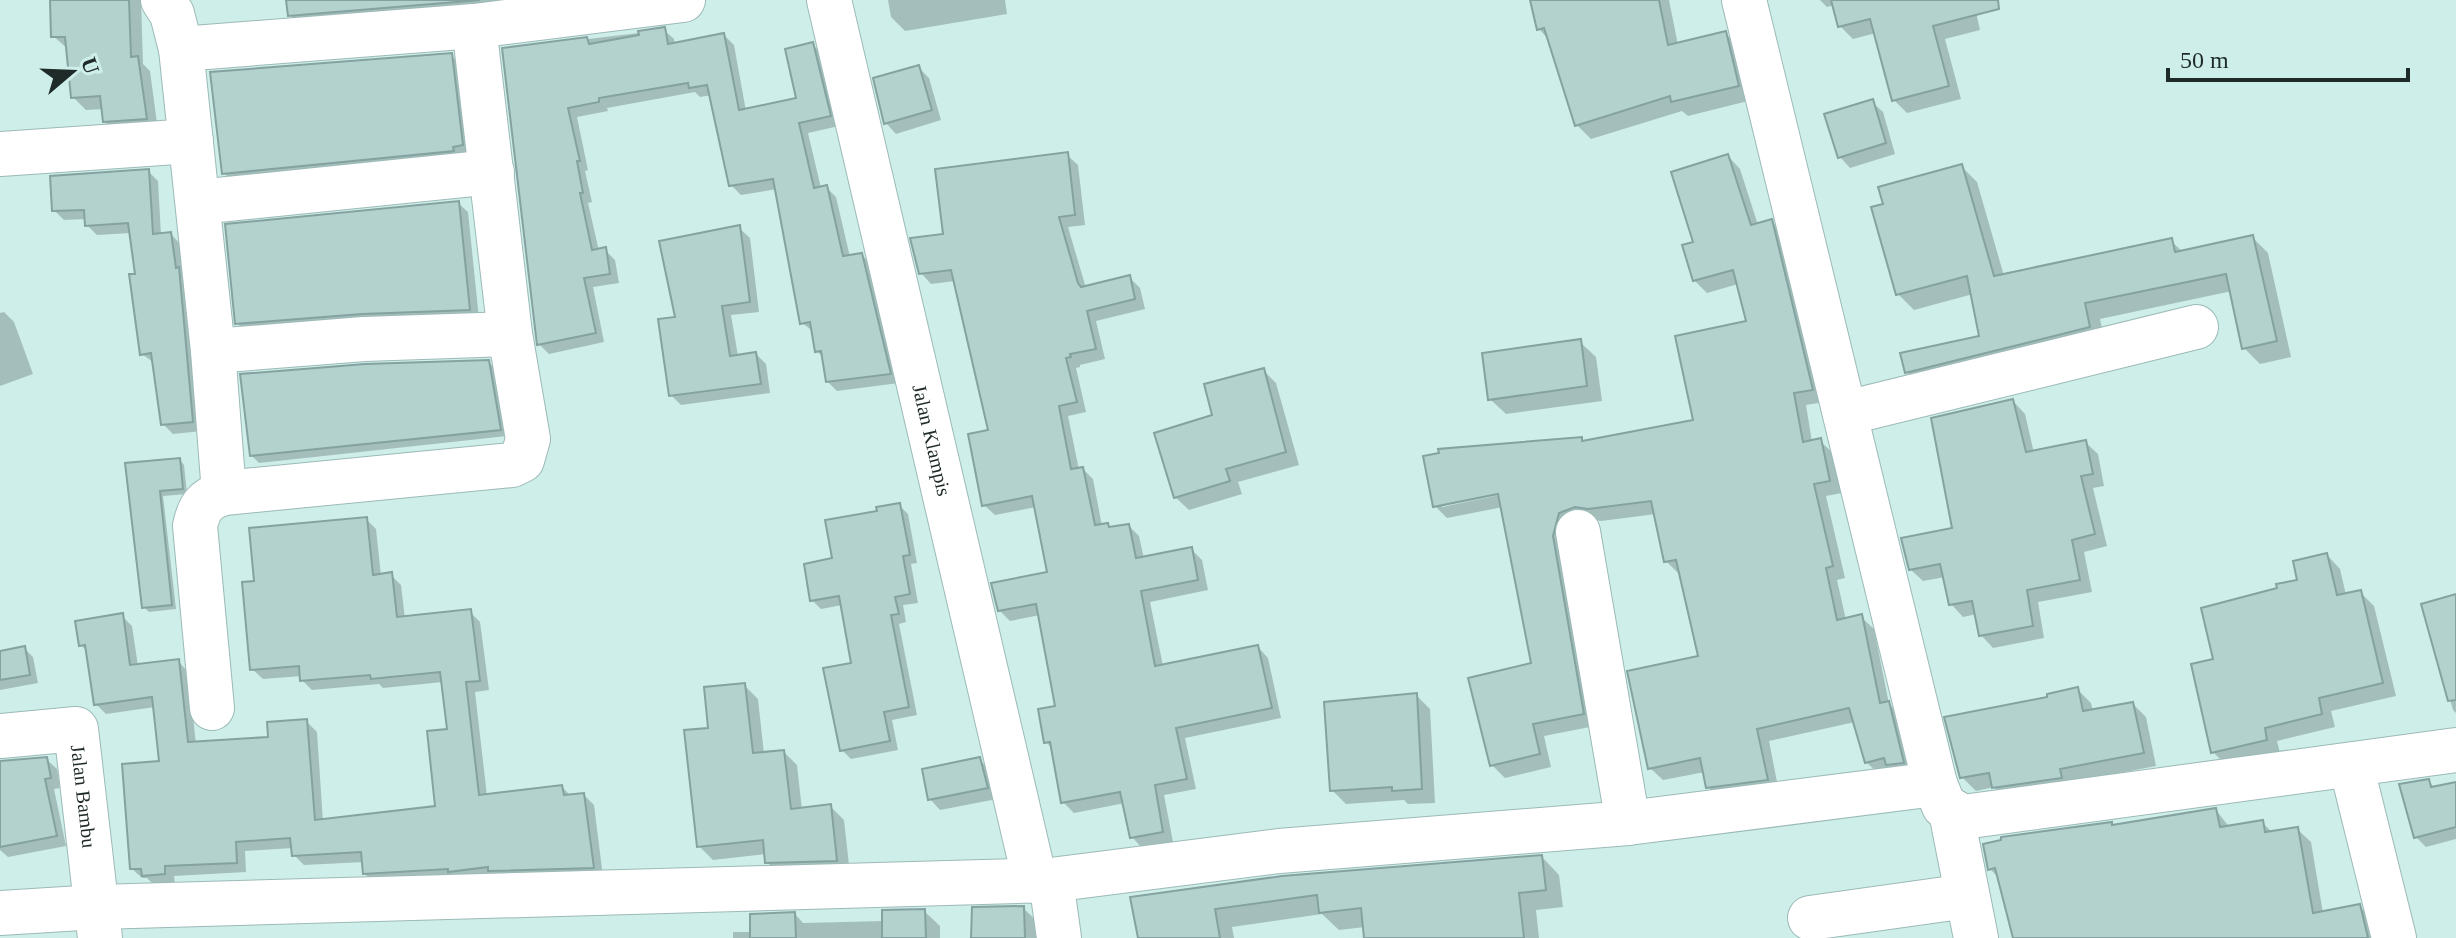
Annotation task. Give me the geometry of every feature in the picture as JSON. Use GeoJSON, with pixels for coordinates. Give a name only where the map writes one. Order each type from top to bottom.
{"type":"FeatureCollection","features":[{"type":"Feature","properties":{"kind":"street"},"geometry":{"type":"LineString","coordinates":[[163,0],[172,14],[181,49],[213,351],[224,493]]}},
{"type":"Feature","properties":{"kind":"street"},"geometry":{"type":"LineString","coordinates":[[181,49],[474,26],[683,0]]}},
{"type":"Feature","properties":{"kind":"street","name":"Jalan Klampis"},"geometry":{"type":"LineString","coordinates":[[829,0],[1059,938]]}},
{"type":"Feature","properties":{"kind":"street"},"geometry":{"type":"LineString","coordinates":[[1744,0],[1976,938]]}},
{"type":"Feature","properties":{"kind":"street"},"geometry":{"type":"LineString","coordinates":[[212,708],[195,526],[202,504],[210,497],[224,493],[512,465],[522,460],[528,439],[510,334],[474,26]]}},
{"type":"Feature","properties":{"kind":"street"},"geometry":{"type":"LineString","coordinates":[[0,154],[191,141]]}},
{"type":"Feature","properties":{"kind":"street"},"geometry":{"type":"LineString","coordinates":[[198,202],[492,172]]}},
{"type":"Feature","properties":{"kind":"street"},"geometry":{"type":"LineString","coordinates":[[1846,413],[2196,327]]}},
{"type":"Feature","properties":{"kind":"street"},"geometry":{"type":"LineString","coordinates":[[213,351],[364,339],[510,334]]}},
{"type":"Feature","properties":{"kind":"street"},"geometry":{"type":"LineString","coordinates":[[1578,532],[1628,823]]}},
{"type":"Feature","properties":{"kind":"street","name":"Jalan Bambu"},"geometry":{"type":"LineString","coordinates":[[0,736],[76,729],[98,923]]}},
{"type":"Feature","properties":{"kind":"street"},"geometry":{"type":"LineString","coordinates":[[0,913],[98,923],[1043,881],[1279,851],[1943,798],[1963,817],[2456,750]]}},
{"type":"Feature","properties":{"kind":"street"},"geometry":{"type":"LineString","coordinates":[[2351,765],[2394,938]]}},
{"type":"Feature","properties":{"kind":"street"},"geometry":{"type":"LineString","coordinates":[[1810,918],[1967,896]]}},
{"type":"Feature","properties":{"kind":"building"},"geometry":{"type":"Polygon","coordinates":[[[50,0],[129,0],[131,57],[138,56],[147,119],[103,122],[100,96],[71,98],[65,37],[51,37],[50,0]]]}},
{"type":"Feature","properties":{"kind":"building"},"geometry":{"type":"Polygon","coordinates":[[[286,0],[480,0],[288,16],[286,0]]]}},
{"type":"Feature","properties":{"kind":"building"},"geometry":{"type":"Polygon","coordinates":[[[1530,0],[1659,0],[1668,45],[1726,31],[1739,86],[1671,102],[1670,96],[1575,126],[1544,28],[1537,30],[1530,0]]]}},
{"type":"Feature","properties":{"kind":"building"},"geometry":{"type":"Polygon","coordinates":[[[1831,0],[1998,0],[1999,9],[1933,26],[1949,86],[1892,101],[1870,19],[1838,27],[1831,0]]]}},
{"type":"Feature","properties":{"kind":"building"},"geometry":{"type":"Polygon","coordinates":[[[665,27],[668,44],[724,33],[739,110],[796,98],[785,49],[813,42],[831,116],[799,123],[814,188],[827,185],[843,256],[862,253],[891,374],[826,382],[821,351],[815,352],[810,322],[800,324],[773,179],[729,186],[707,85],[689,88],[688,83],[599,98],[599,102],[568,108],[580,161],[577,161],[583,193],[580,193],[592,250],[606,247],[610,274],[584,278],[596,333],[537,345],[502,48],[587,37],[589,44],[665,27]]]}},
{"type":"Feature","properties":{"kind":"building"},"geometry":{"type":"Polygon","coordinates":[[[452,53],[463,145],[453,147],[454,151],[222,174],[210,72],[452,53]]]}},
{"type":"Feature","properties":{"kind":"building"},"geometry":{"type":"Polygon","coordinates":[[[919,65],[932,110],[884,124],[873,78],[919,65]]]}},
{"type":"Feature","properties":{"kind":"building"},"geometry":{"type":"Polygon","coordinates":[[[1873,99],[1886,143],[1838,158],[1824,114],[1873,99]]]}},
{"type":"Feature","properties":{"kind":"building"},"geometry":{"type":"Polygon","coordinates":[[[1068,152],[1075,215],[1059,217],[1078,283],[1081,287],[1130,275],[1135,299],[1087,311],[1096,349],[1070,354],[1071,357],[1066,358],[1077,402],[1059,406],[1071,469],[1083,467],[1095,525],[1108,523],[1109,527],[1129,524],[1136,558],[1192,547],[1198,580],[1141,591],[1155,666],[1258,645],[1272,708],[1176,728],[1187,779],[1155,785],[1163,832],[1130,838],[1120,792],[1061,803],[1050,742],[1044,743],[1038,709],[1055,706],[1036,604],[998,611],[991,583],[1047,572],[1032,496],[982,506],[968,434],[988,430],[951,270],[919,274],[910,238],[943,234],[935,169],[1068,152]]]}},
{"type":"Feature","properties":{"kind":"building"},"geometry":{"type":"Polygon","coordinates":[[[1728,154],[1751,225],[1772,219],[1813,390],[1794,393],[1803,442],[1821,438],[1830,481],[1814,484],[1833,566],[1826,568],[1837,620],[1862,614],[1880,703],[1889,701],[1904,763],[1886,765],[1884,758],[1865,763],[1849,708],[1757,729],[1768,780],[1706,788],[1700,758],[1648,769],[1627,671],[1698,656],[1676,560],[1664,562],[1651,501],[1588,509],[1575,507],[1559,513],[1553,536],[1584,714],[1533,724],[1540,754],[1490,766],[1468,678],[1531,663],[1498,494],[1433,507],[1423,456],[1439,453],[1438,449],[1582,437],[1582,441],[1693,420],[1675,336],[1746,321],[1733,270],[1693,281],[1682,245],[1693,242],[1671,172],[1728,154]]]}},
{"type":"Feature","properties":{"kind":"building"},"geometry":{"type":"Polygon","coordinates":[[[1962,164],[1994,276],[2172,238],[2175,252],[2253,235],[2277,341],[2242,349],[2226,274],[2085,303],[2090,327],[1905,373],[1900,353],[1979,336],[1967,276],[1896,295],[1871,207],[1883,204],[1878,187],[1962,164]]]}},
{"type":"Feature","properties":{"kind":"building"},"geometry":{"type":"Polygon","coordinates":[[[149,169],[153,234],[171,232],[176,268],[179,267],[193,422],[161,425],[151,353],[140,355],[129,274],[135,274],[128,223],[85,226],[84,210],[52,211],[50,176],[149,169]]]}},
{"type":"Feature","properties":{"kind":"building"},"geometry":{"type":"Polygon","coordinates":[[[459,201],[470,310],[362,314],[235,324],[225,224],[459,201]]]}},
{"type":"Feature","properties":{"kind":"building"},"geometry":{"type":"Polygon","coordinates":[[[740,225],[750,302],[722,306],[730,356],[756,352],[761,384],[669,396],[658,319],[675,317],[659,241],[740,225]]]}},
{"type":"Feature","properties":{"kind":"building"},"geometry":{"type":"Polygon","coordinates":[[[1581,339],[1587,386],[1488,400],[1482,353],[1581,339]]]}},
{"type":"Feature","properties":{"kind":"building"},"geometry":{"type":"Polygon","coordinates":[[[489,360],[501,430],[250,456],[240,374],[365,364],[489,360]]]}},
{"type":"Feature","properties":{"kind":"building"},"geometry":{"type":"Polygon","coordinates":[[[1264,368],[1286,452],[1226,469],[1230,481],[1174,498],[1154,433],[1212,415],[1204,384],[1264,368]]]}},
{"type":"Feature","properties":{"kind":"building"},"geometry":{"type":"Polygon","coordinates":[[[2013,399],[2026,452],[2086,440],[2093,474],[2081,476],[2095,534],[2072,540],[2080,580],[2027,590],[2033,626],[1979,636],[1972,601],[1949,605],[1940,564],[1909,570],[1901,538],[1952,528],[1931,418],[2013,399]]]}},
{"type":"Feature","properties":{"kind":"building"},"geometry":{"type":"Polygon","coordinates":[[[180,458],[183,489],[160,491],[172,605],[142,608],[125,463],[180,458]]]}},
{"type":"Feature","properties":{"kind":"building"},"geometry":{"type":"Polygon","coordinates":[[[900,503],[910,555],[903,556],[910,594],[895,597],[899,614],[891,615],[909,707],[884,712],[890,741],[840,751],[823,668],[851,663],[839,596],[810,601],[804,564],[832,558],[825,520],[877,511],[876,507],[900,503]]]}},
{"type":"Feature","properties":{"kind":"building"},"geometry":{"type":"Polygon","coordinates":[[[367,517],[373,575],[392,572],[397,617],[471,609],[480,681],[466,682],[479,795],[562,785],[564,795],[584,793],[594,868],[488,871],[488,867],[448,872],[448,869],[363,874],[361,852],[292,856],[290,838],[236,842],[237,863],[165,866],[165,874],[142,876],[141,869],[130,869],[122,764],[159,761],[152,697],[94,705],[85,645],[79,646],[75,621],[123,613],[130,665],[179,659],[188,742],[268,737],[267,722],[307,719],[315,820],[435,806],[427,731],[447,729],[440,672],[371,679],[370,675],[300,681],[299,666],[250,670],[242,582],[254,581],[249,528],[367,517]]]}},
{"type":"Feature","properties":{"kind":"building"},"geometry":{"type":"Polygon","coordinates":[[[2327,553],[2337,595],[2361,590],[2383,683],[2319,698],[2322,714],[2265,728],[2267,740],[2211,753],[2191,664],[2213,659],[2201,608],[2297,580],[2293,561],[2327,553]]]}},
{"type":"Feature","properties":{"kind":"building"},"geometry":{"type":"Polygon","coordinates":[[[2456,594],[2456,700],[2448,701],[2421,604],[2456,594]]]}},
{"type":"Feature","properties":{"kind":"building"},"geometry":{"type":"Polygon","coordinates":[[[25,646],[30,675],[0,680],[0,651],[25,646]]]}},
{"type":"Feature","properties":{"kind":"building"},"geometry":{"type":"Polygon","coordinates":[[[745,683],[753,753],[784,750],[791,809],[831,804],[837,861],[765,863],[763,840],[697,847],[684,730],[708,728],[704,687],[745,683]]]}},
{"type":"Feature","properties":{"kind":"building"},"geometry":{"type":"Polygon","coordinates":[[[2078,687],[2083,711],[2133,702],[2144,753],[2060,769],[2062,778],[1992,788],[1989,773],[1960,778],[1944,717],[2047,697],[2047,694],[2078,687]]]}},
{"type":"Feature","properties":{"kind":"building"},"geometry":{"type":"Polygon","coordinates":[[[1417,693],[1422,789],[1392,791],[1392,787],[1330,791],[1324,702],[1417,693]]]}},
{"type":"Feature","properties":{"kind":"building"},"geometry":{"type":"Polygon","coordinates":[[[47,757],[51,778],[45,779],[57,836],[0,847],[0,761],[47,757]]]}},
{"type":"Feature","properties":{"kind":"building"},"geometry":{"type":"Polygon","coordinates":[[[980,757],[988,788],[928,800],[922,769],[980,757]]]}},
{"type":"Feature","properties":{"kind":"building"},"geometry":{"type":"Polygon","coordinates":[[[2429,779],[2431,787],[2456,782],[2456,827],[2414,838],[2399,784],[2429,779]]]}},
{"type":"Feature","properties":{"kind":"building"},"geometry":{"type":"Polygon","coordinates":[[[2216,808],[2220,827],[2263,820],[2265,832],[2298,827],[2313,913],[2360,904],[2368,938],[2013,938],[1995,868],[1988,870],[1983,844],[2001,840],[2001,837],[2112,822],[2112,825],[2216,808]]]}},
{"type":"Feature","properties":{"kind":"building"},"geometry":{"type":"Polygon","coordinates":[[[1542,855],[1546,890],[1519,893],[1524,938],[1364,938],[1361,908],[1319,913],[1317,895],[1215,909],[1220,938],[1138,938],[1130,897],[1282,876],[1542,855]]]}},
{"type":"Feature","properties":{"kind":"building"},"geometry":{"type":"Polygon","coordinates":[[[1024,906],[1025,938],[971,938],[972,907],[1024,906]]]}},
{"type":"Feature","properties":{"kind":"building"},"geometry":{"type":"Polygon","coordinates":[[[925,909],[926,938],[882,938],[882,910],[925,909]]]}},
{"type":"Feature","properties":{"kind":"building"},"geometry":{"type":"Polygon","coordinates":[[[795,912],[796,938],[750,938],[750,914],[795,912]]]}}]}
